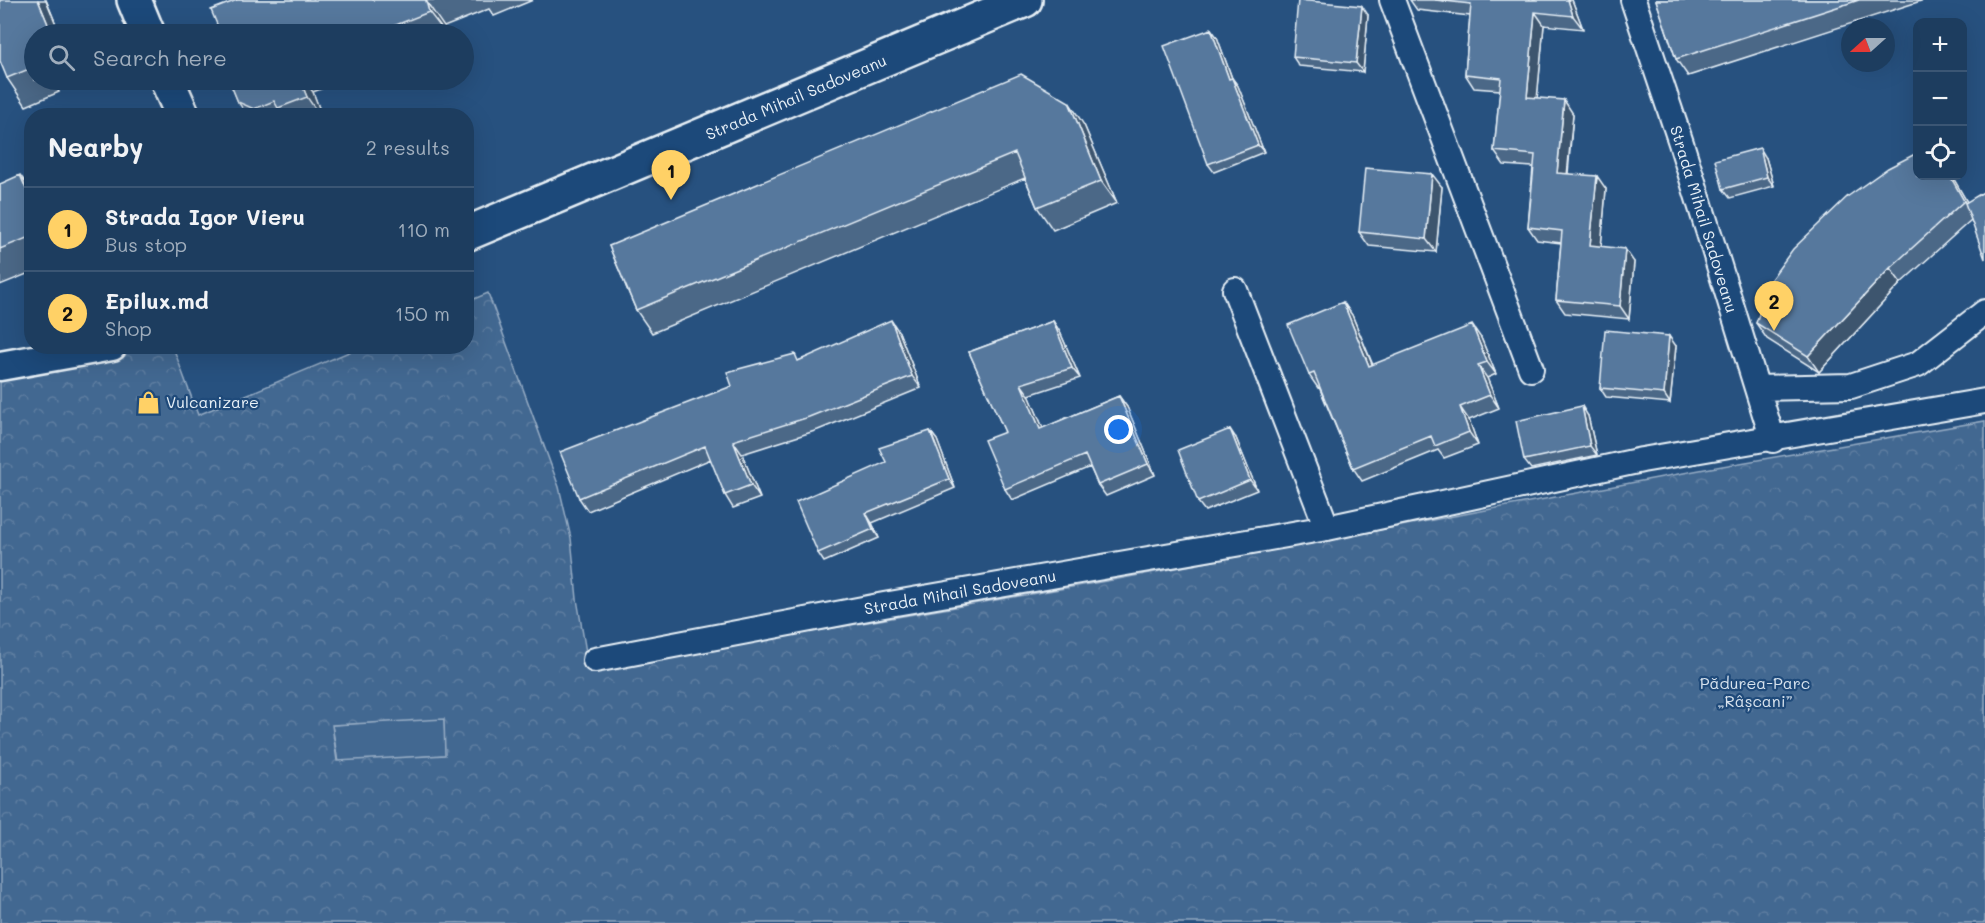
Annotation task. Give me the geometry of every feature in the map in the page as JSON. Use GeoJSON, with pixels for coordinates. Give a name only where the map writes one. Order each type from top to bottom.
{"type":"FeatureCollection","features":[{"type":"Feature","properties":{"kind":"main road"},"geometry":{"type":"LineString","coordinates":[[134,0],[144,24]]}},
{"type":"Feature","properties":{"kind":"main road","name":"Strada Mihail Sadoveanu"},"geometry":{"type":"LineString","coordinates":[[474,231],[1026,0]]}},
{"type":"Feature","properties":{"kind":"main road"},"geometry":{"type":"LineString","coordinates":[[171,90],[179,108]]}},
{"type":"Feature","properties":{"kind":"street"},"geometry":{"type":"LineString","coordinates":[[1392,0],[1532,369]]}},
{"type":"Feature","properties":{"kind":"street","name":"Strada Mihail Sadoveanu"},"geometry":{"type":"LineString","coordinates":[[1633,0],[1681,143],[1773,440]]}},
{"type":"Feature","properties":{"kind":"street"},"geometry":{"type":"LineString","coordinates":[[1235,290],[1327,528]]}},
{"type":"Feature","properties":{"kind":"street"},"geometry":{"type":"LineString","coordinates":[[1756,388],[1851,386],[1918,364],[1985,312]]}},
{"type":"Feature","properties":{"kind":"street"},"geometry":{"type":"LineString","coordinates":[[0,366],[67,354]]}},
{"type":"Feature","properties":{"kind":"street","name":"Strada Mihail Sadoveanu"},"geometry":{"type":"LineString","coordinates":[[595,660],[884,605],[1327,528],[1642,460],[1773,440],[1985,401]]}},
{"type":"Feature","properties":{"kind":"green space","name":"Pădurea-Parc „Râșcani”"},"geometry":{"type":"Polygon","coordinates":[[[488,293],[559,487],[571,538],[577,599],[589,670],[1118,579],[1705,469],[1985,421],[1985,923],[0,923],[0,352],[24,347],[24,354],[176,354],[198,415],[344,354],[474,354],[474,299],[488,293]],[[444,719],[332,725],[337,761],[445,755],[444,719]]]}},
{"type":"Feature","properties":{"kind":"green space"},"geometry":{"type":"Polygon","coordinates":[[[444,718],[446,755],[338,762],[332,725],[444,718]]]}},
{"type":"Feature","properties":{"kind":"building"},"geometry":{"type":"Polygon","coordinates":[[[0,0],[38,0],[48,24],[24,24],[24,71],[7,78],[0,61],[0,0]]]}},
{"type":"Feature","properties":{"kind":"building"},"geometry":{"type":"Polygon","coordinates":[[[237,0],[429,0],[426,1],[429,12],[398,24],[217,24],[211,10],[237,0]]]}},
{"type":"Feature","properties":{"kind":"building"},"geometry":{"type":"Polygon","coordinates":[[[1298,0],[1362,6],[1356,63],[1293,57],[1298,0]]]}},
{"type":"Feature","properties":{"kind":"building"},"geometry":{"type":"Polygon","coordinates":[[[1435,0],[1568,0],[1573,16],[1535,12],[1527,97],[1564,100],[1557,173],[1597,176],[1590,245],[1625,249],[1620,306],[1556,300],[1562,231],[1528,227],[1535,155],[1494,151],[1501,78],[1465,74],[1471,4],[1435,0]]]}},
{"type":"Feature","properties":{"kind":"building"},"geometry":{"type":"Polygon","coordinates":[[[1656,0],[1859,0],[1676,59],[1656,0]]]}},
{"type":"Feature","properties":{"kind":"building"},"geometry":{"type":"Polygon","coordinates":[[[1211,29],[1229,79],[1232,78],[1258,145],[1208,164],[1164,46],[1211,29]]]}},
{"type":"Feature","properties":{"kind":"building"},"geometry":{"type":"Polygon","coordinates":[[[1021,74],[1069,102],[1101,181],[1037,207],[1015,153],[636,310],[609,246],[1021,74]]]}},
{"type":"Feature","properties":{"kind":"building"},"geometry":{"type":"Polygon","coordinates":[[[233,90],[304,90],[307,97],[278,108],[274,101],[256,108],[238,102],[233,90]]]}},
{"type":"Feature","properties":{"kind":"building"},"geometry":{"type":"Polygon","coordinates":[[[1760,148],[1767,177],[1723,189],[1715,160],[1760,148]]]}},
{"type":"Feature","properties":{"kind":"building"},"geometry":{"type":"Polygon","coordinates":[[[1913,155],[1913,180],[1952,180],[1964,201],[1890,268],[1808,356],[1756,323],[1771,279],[1793,249],[1847,197],[1888,168],[1913,155]]]}},
{"type":"Feature","properties":{"kind":"building"},"geometry":{"type":"Polygon","coordinates":[[[1365,168],[1432,174],[1426,239],[1359,232],[1365,168]]]}},
{"type":"Feature","properties":{"kind":"building"},"geometry":{"type":"Polygon","coordinates":[[[20,175],[24,184],[24,239],[0,249],[0,184],[20,175]]]}},
{"type":"Feature","properties":{"kind":"building"},"geometry":{"type":"Polygon","coordinates":[[[1985,191],[1985,259],[1965,203],[1985,191]]]}},
{"type":"Feature","properties":{"kind":"building"},"geometry":{"type":"Polygon","coordinates":[[[1343,302],[1369,366],[1472,325],[1487,362],[1478,365],[1490,395],[1460,407],[1469,432],[1435,446],[1431,436],[1353,468],[1314,373],[1309,375],[1288,325],[1343,302]]]}},
{"type":"Feature","properties":{"kind":"building"},"geometry":{"type":"Polygon","coordinates":[[[891,320],[912,376],[809,417],[733,441],[751,485],[725,495],[705,446],[579,498],[560,452],[732,386],[727,372],[795,354],[798,361],[891,320]]]}},
{"type":"Feature","properties":{"kind":"building"},"geometry":{"type":"Polygon","coordinates":[[[1053,321],[1072,368],[1021,384],[1040,429],[1119,396],[1148,464],[1098,485],[1085,455],[1005,489],[984,440],[1005,432],[969,352],[1053,321]]]}},
{"type":"Feature","properties":{"kind":"building"},"geometry":{"type":"Polygon","coordinates":[[[1605,330],[1669,336],[1664,394],[1600,388],[1605,330]]]}},
{"type":"Feature","properties":{"kind":"building"},"geometry":{"type":"Polygon","coordinates":[[[1582,406],[1590,446],[1524,460],[1516,421],[1582,406]]]}},
{"type":"Feature","properties":{"kind":"building"},"geometry":{"type":"Polygon","coordinates":[[[1230,429],[1250,480],[1198,502],[1178,450],[1230,429]]]}},
{"type":"Feature","properties":{"kind":"building"},"geometry":{"type":"Polygon","coordinates":[[[930,431],[949,479],[866,513],[873,529],[818,553],[796,502],[886,462],[879,448],[930,431]]]}},
{"type":"Feature","properties":{"kind":"place","name":"Strada Igor Vieru"},"geometry":{"type":"Point","coordinates":[671,200]}},
{"type":"Feature","properties":{"kind":"place","name":"Epilux.md"},"geometry":{"type":"Point","coordinates":[1774,331]}},
{"type":"Feature","properties":{"kind":"place","name":"Vulcanizare"},"geometry":{"type":"Point","coordinates":[148,402]}}]}
